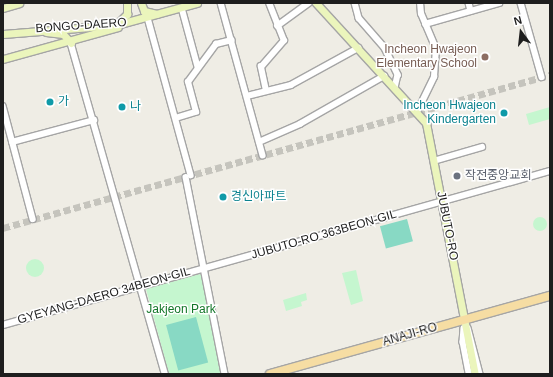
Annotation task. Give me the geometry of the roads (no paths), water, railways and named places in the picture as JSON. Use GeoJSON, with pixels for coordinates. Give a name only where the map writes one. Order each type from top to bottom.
{"type":"FeatureCollection","features":[{"type":"Feature","properties":{"kind":"main road"},"geometry":{"type":"LineString","coordinates":[[3,8],[19,3]]}},
{"type":"Feature","properties":{"kind":"main road"},"geometry":{"type":"LineString","coordinates":[[116,25],[127,14],[127,3]]}},
{"type":"Feature","properties":{"kind":"main road"},"geometry":{"type":"LineString","coordinates":[[141,3],[144,11],[161,14]]}},
{"type":"Feature","properties":{"kind":"main road","name":"BONGO-DAERO"},"geometry":{"type":"LineString","coordinates":[[3,34],[26,30],[127,24],[197,3]]}},
{"type":"Feature","properties":{"kind":"main road","name":"JUBUTO-RO"},"geometry":{"type":"LineString","coordinates":[[316,3],[396,88],[426,123],[475,374]]}},
{"type":"Feature","properties":{"kind":"main road"},"geometry":{"type":"LineString","coordinates":[[3,59],[71,42],[127,24]]}},
{"type":"Feature","properties":{"kind":"main road"},"geometry":{"type":"LineString","coordinates":[[26,30],[63,34],[71,42]]}},
{"type":"Feature","properties":{"kind":"main road","name":"ANAJI-RO"},"geometry":{"type":"LineString","coordinates":[[270,374],[550,296]]}},
{"type":"Feature","properties":{"kind":"street"},"geometry":{"type":"LineString","coordinates":[[221,3],[263,155]]}},
{"type":"Feature","properties":{"kind":"street"},"geometry":{"type":"LineString","coordinates":[[266,91],[261,67],[284,41],[269,3]]}},
{"type":"Feature","properties":{"kind":"street"},"geometry":{"type":"LineString","coordinates":[[277,26],[309,3]]}},
{"type":"Feature","properties":{"kind":"street"},"geometry":{"type":"LineString","coordinates":[[355,3],[359,18],[385,48],[398,75],[396,88]]}},
{"type":"Feature","properties":{"kind":"street"},"geometry":{"type":"LineString","coordinates":[[418,112],[434,77],[436,49],[425,24],[420,3]]}},
{"type":"Feature","properties":{"kind":"street"},"geometry":{"type":"LineString","coordinates":[[470,3],[471,11]]}},
{"type":"Feature","properties":{"kind":"street"},"geometry":{"type":"LineString","coordinates":[[425,24],[499,3]]}},
{"type":"Feature","properties":{"kind":"street"},"geometry":{"type":"LineString","coordinates":[[521,3],[542,77]]}},
{"type":"Feature","properties":{"kind":"street"},"geometry":{"type":"LineString","coordinates":[[182,8],[198,67]]}},
{"type":"Feature","properties":{"kind":"street"},"geometry":{"type":"LineString","coordinates":[[148,18],[176,118],[225,374]]}},
{"type":"Feature","properties":{"kind":"street"},"geometry":{"type":"LineString","coordinates":[[176,118],[196,112],[188,82],[216,44],[232,40]]}},
{"type":"Feature","properties":{"kind":"street"},"geometry":{"type":"LineString","coordinates":[[71,42],[165,374]]}},
{"type":"Feature","properties":{"kind":"street"},"geometry":{"type":"LineString","coordinates":[[247,96],[291,85],[358,48]]}},
{"type":"Feature","properties":{"kind":"street"},"geometry":{"type":"LineString","coordinates":[[259,142],[300,124],[384,76]]}},
{"type":"Feature","properties":{"kind":"street"},"geometry":{"type":"LineString","coordinates":[[3,106],[33,219]]}},
{"type":"Feature","properties":{"kind":"street"},"geometry":{"type":"LineString","coordinates":[[12,142],[94,120]]}},
{"type":"Feature","properties":{"kind":"street"},"geometry":{"type":"LineString","coordinates":[[434,161],[482,147]]}},
{"type":"Feature","properties":{"kind":"street","name":"JUBUTO-RO 363BEON-GIL"},"geometry":{"type":"LineString","coordinates":[[205,268],[550,171]]}},
{"type":"Feature","properties":{"kind":"street","name":"GYEYANG-DAERO 34BEON-GIL"},"geometry":{"type":"LineString","coordinates":[[3,324],[205,268]]}},
{"type":"Feature","properties":{"kind":"street"},"geometry":{"type":"LineString","coordinates":[[465,320],[463,342],[469,374]]}},
{"type":"Feature","properties":{"kind":"street"},"geometry":{"type":"LineString","coordinates":[[465,320],[473,339],[480,374]]}},
{"type":"Feature","properties":{"kind":"tunnel"},"geometry":{"type":"LineString","coordinates":[[3,228],[550,75]]}},
{"type":"Feature","properties":{"kind":"place","name":"Incheon Hwajeon Elementary School"},"geometry":{"type":"Point","coordinates":[485,57]}},
{"type":"Feature","properties":{"kind":"place","name":"가"},"geometry":{"type":"Point","coordinates":[50,102]}},
{"type":"Feature","properties":{"kind":"place","name":"나"},"geometry":{"type":"Point","coordinates":[122,107]}},
{"type":"Feature","properties":{"kind":"place","name":"Incheon Hwajeon Kindergarten"},"geometry":{"type":"Point","coordinates":[504,113]}},
{"type":"Feature","properties":{"kind":"place","name":"작전중앙교회"},"geometry":{"type":"Point","coordinates":[457,176]}},
{"type":"Feature","properties":{"kind":"place","name":"경신아파트"},"geometry":{"type":"Point","coordinates":[223,197]}},
{"type":"Feature","properties":{"kind":"park label","name":"Jakjeon Park"},"geometry":{"type":"Point","coordinates":[181,310]}}]}
